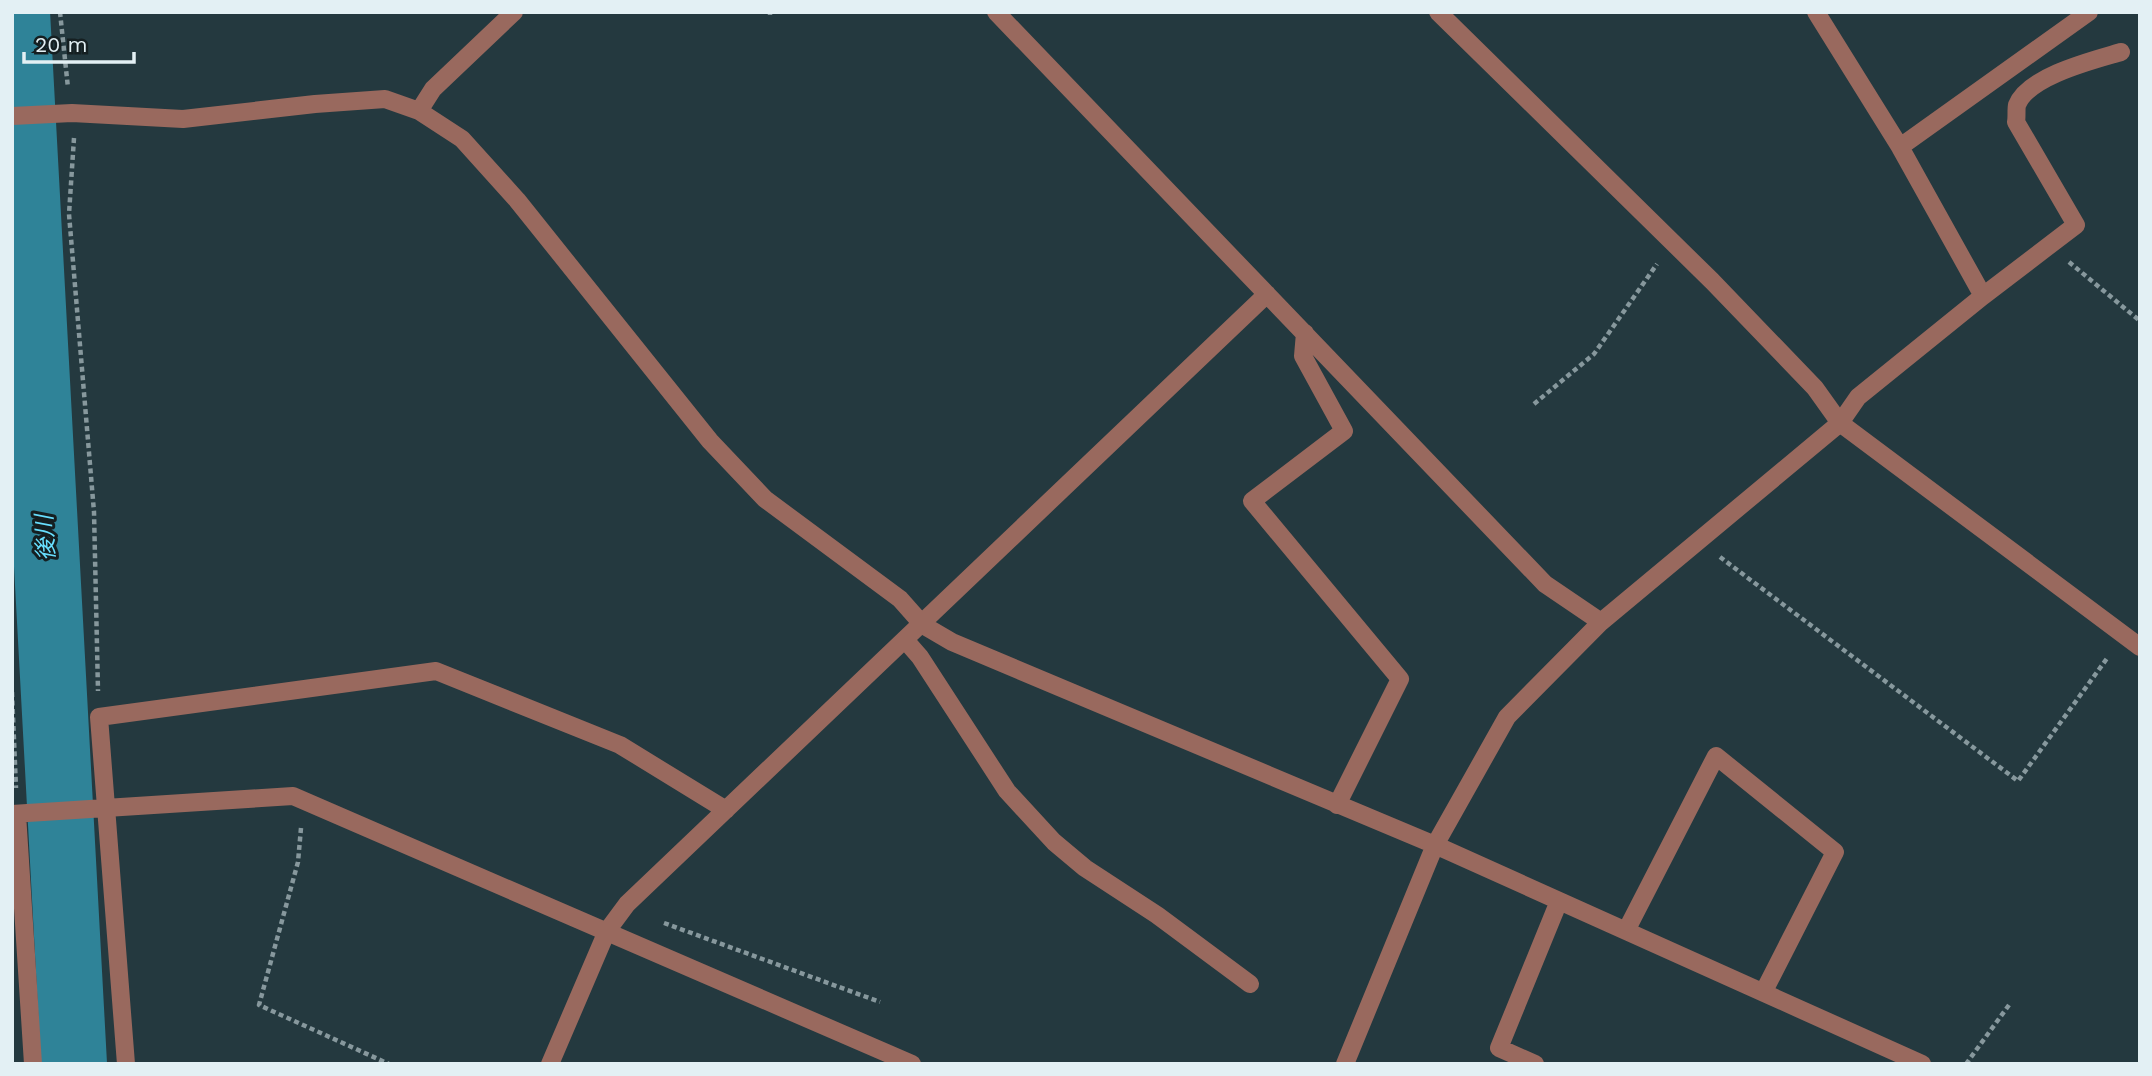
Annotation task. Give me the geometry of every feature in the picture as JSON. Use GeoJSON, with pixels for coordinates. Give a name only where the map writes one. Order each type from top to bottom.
{"type":"FeatureCollection","features":[{"type":"Feature","properties":{"kind":"street"},"geometry":{"type":"LineString","coordinates":[[419,111],[433,89],[514,12]]}},
{"type":"Feature","properties":{"kind":"street"},"geometry":{"type":"LineString","coordinates":[[996,12],[1545,584],[1601,622]]}},
{"type":"Feature","properties":{"kind":"street"},"geometry":{"type":"LineString","coordinates":[[1438,12],[1815,388],[1840,422],[2140,647]]}},
{"type":"Feature","properties":{"kind":"street"},"geometry":{"type":"LineString","coordinates":[[1816,12],[1900,147],[1983,296]]}},
{"type":"Feature","properties":{"kind":"street"},"geometry":{"type":"LineString","coordinates":[[1900,147],[2089,12]]}},
{"type":"Feature","properties":{"kind":"street"},"geometry":{"type":"LineString","coordinates":[[1345,1064],[1435,845],[1507,717],[1601,622],[1840,422],[1858,397],[2076,225],[2016,122],[2017,105],[2029,91],[2064,69],[2121,52]]}},
{"type":"Feature","properties":{"kind":"street"},"geometry":{"type":"LineString","coordinates":[[12,116],[72,113],[183,119],[385,99],[419,111],[462,139],[710,441],[765,499],[900,600],[923,625],[952,642],[1628,929],[1922,1064]]}},
{"type":"Feature","properties":{"kind":"street"},"geometry":{"type":"LineString","coordinates":[[550,1064],[607,930],[627,904],[923,625],[1267,294]]}},
{"type":"Feature","properties":{"kind":"street"},"geometry":{"type":"LineString","coordinates":[[1305,333],[1303,356],[1344,431],[1252,501],[1400,679],[1338,804]]}},
{"type":"Feature","properties":{"kind":"street"},"geometry":{"type":"LineString","coordinates":[[906,641],[920,657],[1007,791],[1054,842],[1084,868],[1157,915],[1250,984]]}},
{"type":"Feature","properties":{"kind":"street"},"geometry":{"type":"LineString","coordinates":[[126,1064],[99,717],[436,671],[620,745],[726,810]]}},
{"type":"Feature","properties":{"kind":"street"},"geometry":{"type":"LineString","coordinates":[[1628,929],[1716,756],[1835,852],[1764,991]]}},
{"type":"Feature","properties":{"kind":"street"},"geometry":{"type":"LineString","coordinates":[[33,1064],[15,814],[81,812],[127,805],[293,796],[607,930],[887,1058],[912,1064]]}},
{"type":"Feature","properties":{"kind":"street"},"geometry":{"type":"LineString","coordinates":[[1535,1064],[1499,1048],[1559,901]]}},
{"type":"Feature","properties":{"kind":"path"},"geometry":{"type":"LineString","coordinates":[[60,12],[75,155],[69,214],[93,512],[99,717]]}},
{"type":"Feature","properties":{"kind":"path"},"geometry":{"type":"LineString","coordinates":[[1534,404],[1594,354],[1672,243]]}},
{"type":"Feature","properties":{"kind":"path"},"geometry":{"type":"LineString","coordinates":[[2049,246],[2140,321]]}},
{"type":"Feature","properties":{"kind":"path"},"geometry":{"type":"LineString","coordinates":[[1700,541],[2018,781],[2124,635]]}},
{"type":"Feature","properties":{"kind":"path"},"geometry":{"type":"LineString","coordinates":[[12,692],[15,814]]}},
{"type":"Feature","properties":{"kind":"path"},"geometry":{"type":"LineString","coordinates":[[306,803],[298,862],[259,1004],[388,1064]]}},
{"type":"Feature","properties":{"kind":"path"},"geometry":{"type":"LineString","coordinates":[[627,904],[657,921],[880,1002]]}},
{"type":"Feature","properties":{"kind":"path"},"geometry":{"type":"LineString","coordinates":[[1966,1064],[2009,1004]]}},
{"type":"Feature","properties":{"kind":"waterway","name":"後川"},"geometry":{"type":"LineString","coordinates":[[17,12],[74,1064]]}}]}
